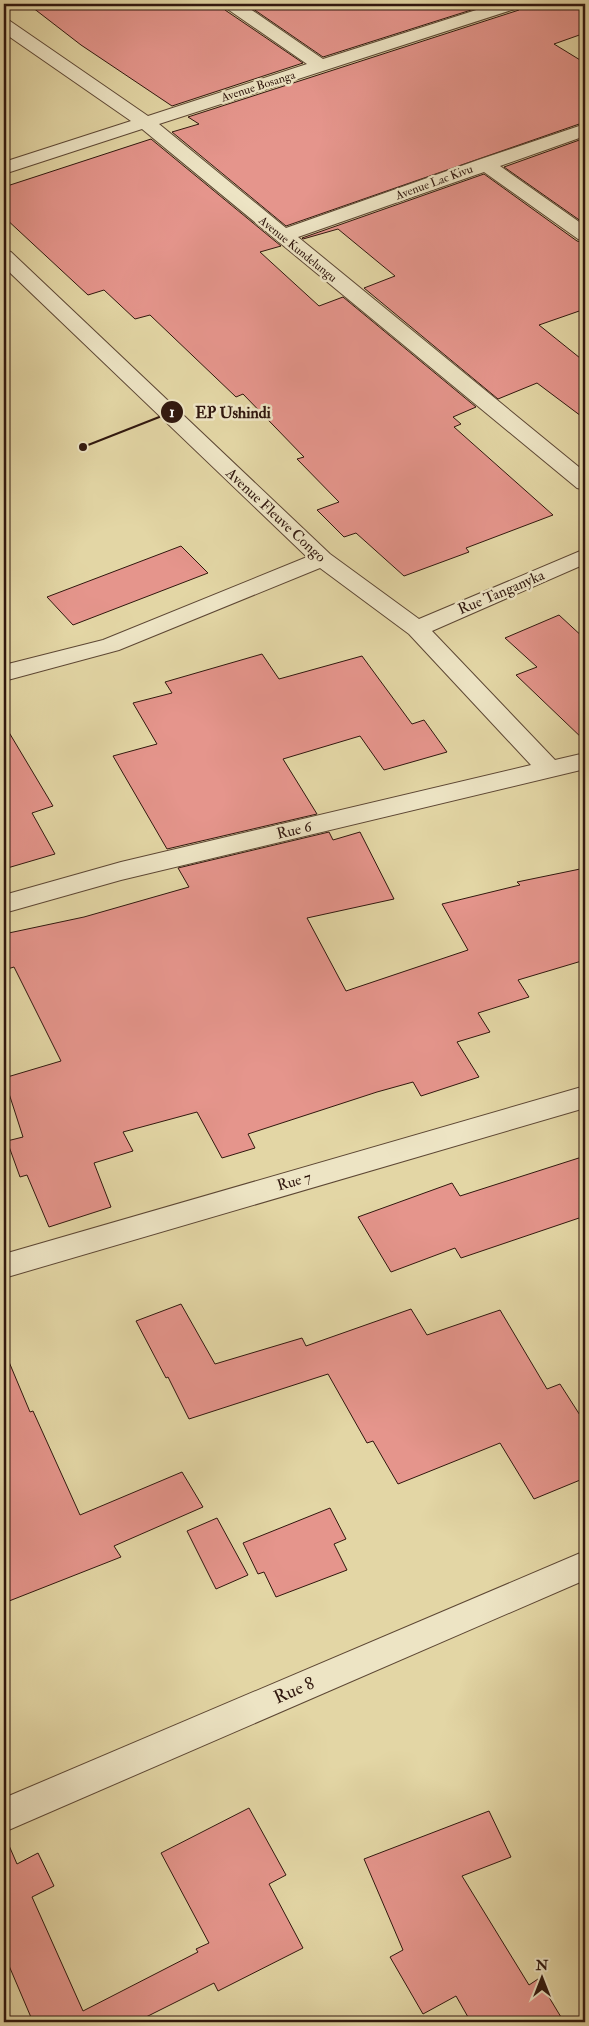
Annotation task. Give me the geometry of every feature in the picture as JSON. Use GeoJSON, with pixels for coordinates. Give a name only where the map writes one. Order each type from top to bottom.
{"type":"FeatureCollection","features":[{"type":"Feature","properties":{"kind":"street"},"geometry":{"type":"LineString","coordinates":[[232,4],[321,66]]}},
{"type":"Feature","properties":{"kind":"street","name":"Avenue Bosanga"},"geometry":{"type":"LineString","coordinates":[[4,168],[512,4]]}},
{"type":"Feature","properties":{"kind":"street","name":"Avenue Kundelungu"},"geometry":{"type":"LineString","coordinates":[[4,25],[146,123],[585,482]]}},
{"type":"Feature","properties":{"kind":"street","name":"Avenue Lac Kivu"},"geometry":{"type":"LineString","coordinates":[[283,236],[585,130]]}},
{"type":"Feature","properties":{"kind":"street"},"geometry":{"type":"LineString","coordinates":[[486,164],[585,235]]}},
{"type":"Feature","properties":{"kind":"street","name":"Avenue Fleuve Congo"},"geometry":{"type":"LineString","coordinates":[[4,256],[322,559],[417,629],[550,770]]}},
{"type":"Feature","properties":{"kind":"street","name":"Rue Tanganyka"},"geometry":{"type":"LineString","coordinates":[[417,629],[585,556]]}},
{"type":"Feature","properties":{"kind":"street"},"geometry":{"type":"LineString","coordinates":[[4,673],[111,645],[322,559]]}},
{"type":"Feature","properties":{"kind":"street","name":"Rue 6"},"geometry":{"type":"LineString","coordinates":[[4,904],[121,871],[585,761]]}},
{"type":"Feature","properties":{"kind":"street","name":"Rue 7"},"geometry":{"type":"LineString","coordinates":[[4,1266],[585,1097]]}},
{"type":"Feature","properties":{"kind":"street","name":"Rue 8"},"geometry":{"type":"LineString","coordinates":[[4,1816],[585,1565]]}},
{"type":"Feature","properties":{"kind":"building"},"geometry":{"type":"Polygon","coordinates":[[[28,4],[221,4],[225,10],[303,63],[172,106],[81,45],[28,4]]]}},
{"type":"Feature","properties":{"kind":"building"},"geometry":{"type":"Polygon","coordinates":[[[246,4],[490,4],[323,57],[246,4]]]}},
{"type":"Feature","properties":{"kind":"building"},"geometry":{"type":"Polygon","coordinates":[[[523,4],[585,4],[585,33],[554,44],[585,63],[585,122],[286,226],[172,132],[199,124],[188,117],[519,10],[523,4]]]}},
{"type":"Feature","properties":{"kind":"building"},"geometry":{"type":"Polygon","coordinates":[[[585,138],[585,224],[504,167],[585,138]]]}},
{"type":"Feature","properties":{"kind":"building"},"geometry":{"type":"Polygon","coordinates":[[[151,139],[281,246],[260,252],[319,306],[343,297],[476,407],[453,417],[461,424],[454,427],[553,515],[466,548],[469,552],[404,576],[356,533],[344,537],[317,510],[339,502],[297,459],[304,457],[243,394],[236,397],[150,315],[135,319],[104,290],[88,295],[4,217],[4,187],[151,139]]]}},
{"type":"Feature","properties":{"kind":"building"},"geometry":{"type":"Polygon","coordinates":[[[484,174],[577,241],[585,243],[585,309],[539,325],[585,362],[585,419],[537,383],[498,399],[364,288],[395,276],[338,229],[302,238],[484,174]]]}},
{"type":"Feature","properties":{"kind":"building"},"geometry":{"type":"Polygon","coordinates":[[[181,546],[208,573],[73,625],[47,597],[181,546]]]}},
{"type":"Feature","properties":{"kind":"building"},"geometry":{"type":"Polygon","coordinates":[[[559,615],[585,639],[585,741],[516,675],[537,667],[505,638],[559,615]]]}},
{"type":"Feature","properties":{"kind":"building"},"geometry":{"type":"Polygon","coordinates":[[[262,654],[279,679],[362,656],[412,724],[424,720],[447,752],[384,770],[360,736],[283,759],[317,814],[167,849],[113,756],[157,744],[133,703],[172,693],[165,682],[262,654]]]}},
{"type":"Feature","properties":{"kind":"building"},"geometry":{"type":"Polygon","coordinates":[[[4,724],[53,806],[32,813],[55,854],[4,869],[4,724]]]}},
{"type":"Feature","properties":{"kind":"building"},"geometry":{"type":"Polygon","coordinates":[[[329,832],[333,840],[360,832],[394,899],[307,918],[346,991],[468,950],[442,904],[520,885],[517,882],[585,868],[585,960],[518,980],[529,997],[478,1013],[490,1032],[457,1042],[479,1077],[421,1096],[413,1082],[377,1092],[248,1134],[255,1148],[222,1158],[197,1112],[123,1132],[133,1151],[94,1163],[111,1207],[49,1227],[27,1175],[20,1177],[7,1141],[23,1137],[4,1078],[61,1061],[14,967],[4,970],[4,934],[84,917],[189,887],[178,868],[329,832]]]}},
{"type":"Feature","properties":{"kind":"building"},"geometry":{"type":"Polygon","coordinates":[[[585,1156],[585,1216],[461,1258],[455,1248],[391,1272],[358,1217],[452,1183],[460,1196],[585,1156]]]}},
{"type":"Feature","properties":{"kind":"building"},"geometry":{"type":"Polygon","coordinates":[[[181,1304],[215,1364],[302,1338],[306,1346],[411,1309],[427,1335],[500,1310],[547,1389],[560,1384],[585,1423],[585,1478],[534,1499],[500,1443],[398,1484],[373,1441],[367,1443],[328,1374],[189,1419],[168,1377],[166,1378],[136,1321],[181,1304]]]}},
{"type":"Feature","properties":{"kind":"building"},"geometry":{"type":"Polygon","coordinates":[[[4,1350],[30,1412],[33,1411],[80,1515],[182,1472],[203,1507],[114,1546],[121,1557],[4,1603],[4,1350]]]}},
{"type":"Feature","properties":{"kind":"building"},"geometry":{"type":"Polygon","coordinates":[[[330,1508],[346,1539],[334,1544],[347,1570],[276,1597],[264,1572],[258,1574],[243,1543],[330,1508]]]}},
{"type":"Feature","properties":{"kind":"building"},"geometry":{"type":"Polygon","coordinates":[[[217,1518],[248,1575],[216,1589],[187,1531],[217,1518]]]}},
{"type":"Feature","properties":{"kind":"building"},"geometry":{"type":"Polygon","coordinates":[[[249,1808],[286,1875],[269,1884],[303,1948],[218,1991],[214,1983],[136,2022],[33,2022],[4,1954],[4,1834],[17,1864],[38,1853],[54,1886],[32,1897],[83,2011],[198,1952],[196,1949],[209,1943],[161,1853],[249,1808]]]}},
{"type":"Feature","properties":{"kind":"building"},"geometry":{"type":"Polygon","coordinates":[[[489,1811],[511,1857],[462,1876],[529,1985],[538,1979],[564,2022],[459,2022],[468,2017],[456,1996],[423,2014],[390,1957],[403,1950],[364,1859],[489,1811]]]}},
{"type":"Feature","properties":{"kind":"place","name":"EP Ushindi"},"geometry":{"type":"Point","coordinates":[83,447]}}]}
